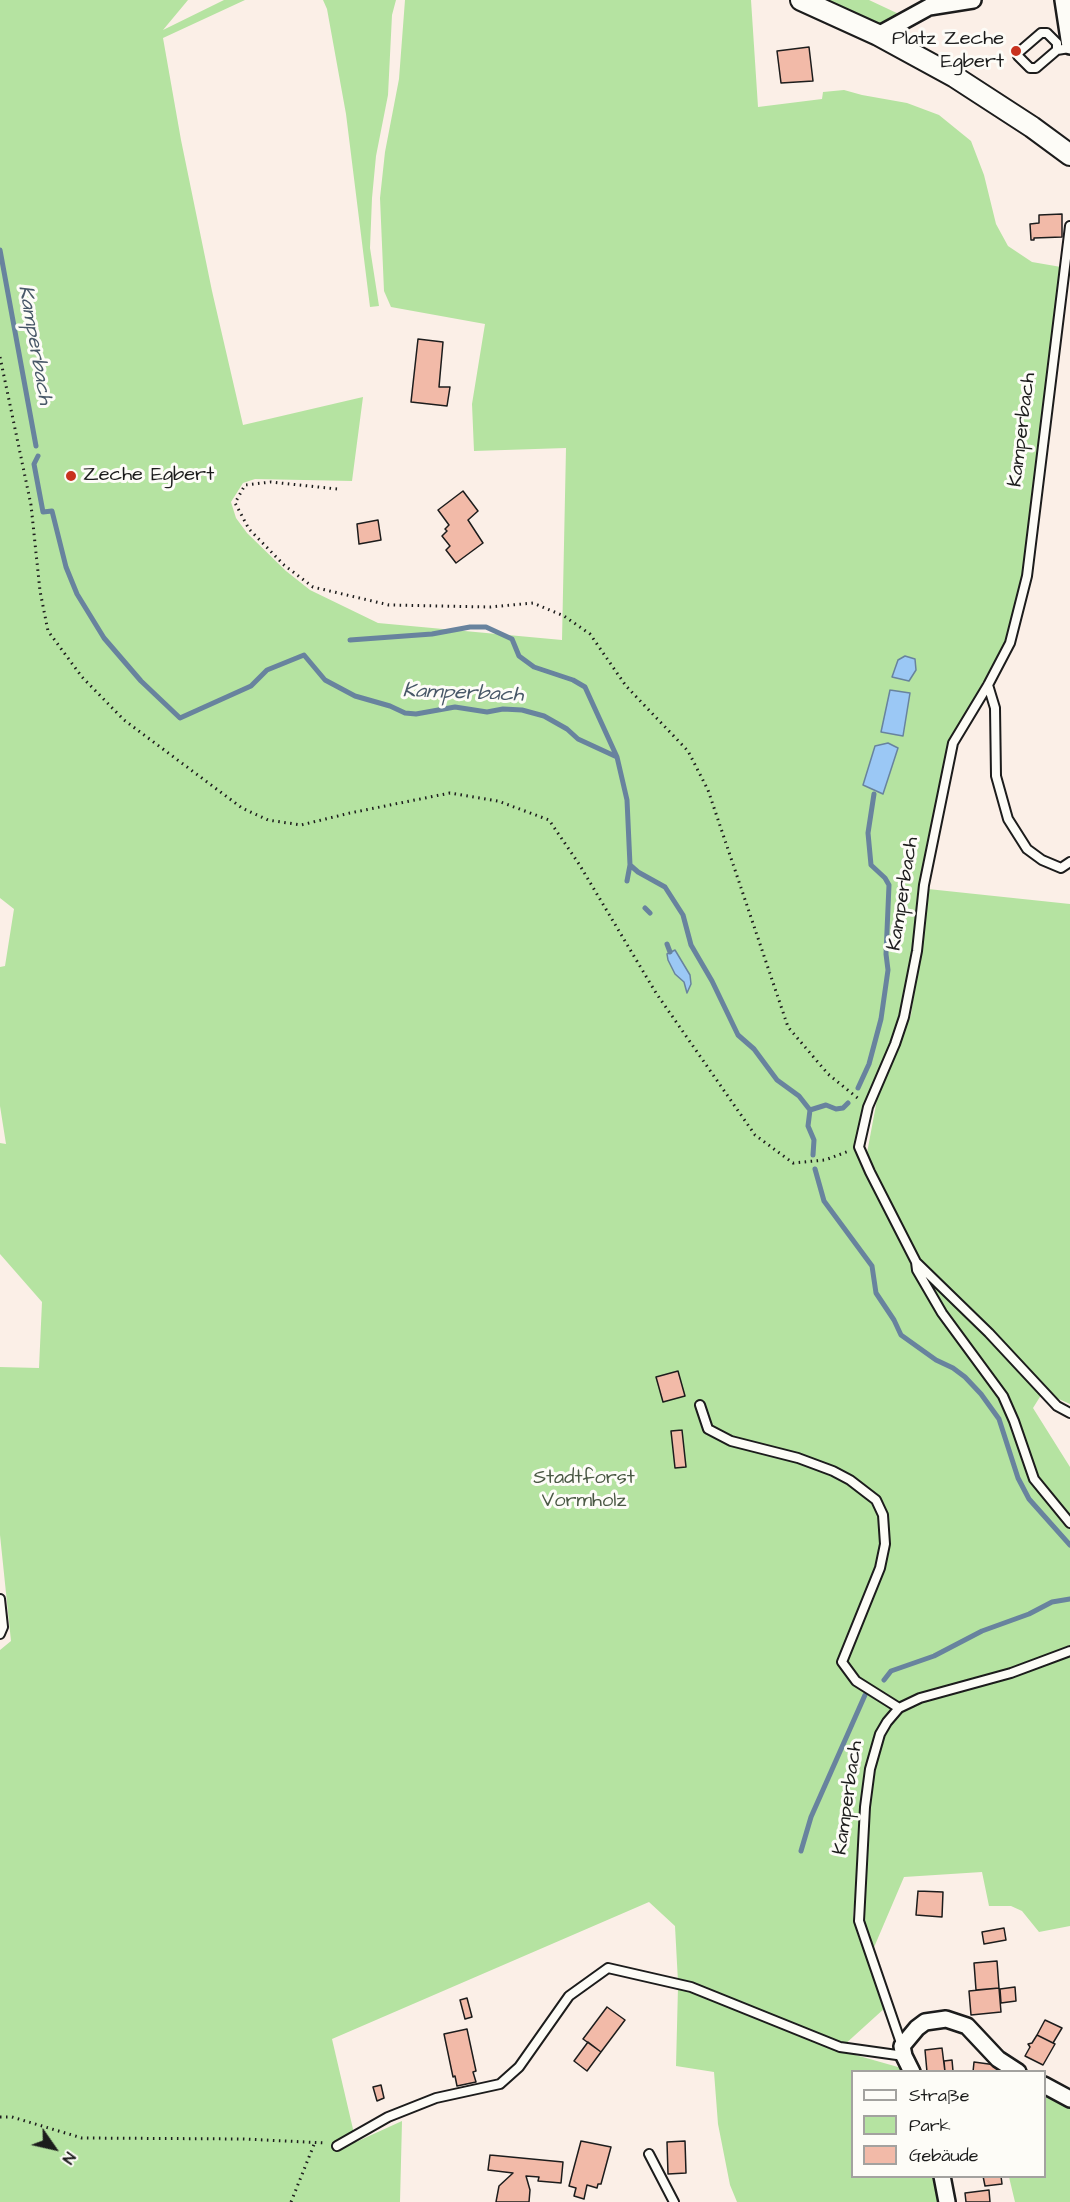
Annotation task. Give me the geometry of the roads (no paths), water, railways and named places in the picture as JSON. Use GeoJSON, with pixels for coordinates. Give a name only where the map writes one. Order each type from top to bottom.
{"type":"FeatureCollection","features":[{"type":"Feature","properties":{"kind":"street"},"geometry":{"type":"LineString","coordinates":[[801,0],[878,35],[921,58],[996,103],[1070,155]]}},
{"type":"Feature","properties":{"kind":"street"},"geometry":{"type":"LineString","coordinates":[[878,35],[929,7],[973,0]]}},
{"type":"Feature","properties":{"kind":"street"},"geometry":{"type":"LineString","coordinates":[[1063,0],[1066,48]]}},
{"type":"Feature","properties":{"kind":"street"},"geometry":{"type":"LineString","coordinates":[[903,2051],[917,2028],[925,2022],[946,2019],[967,2026],[998,2060],[1015,2070]]}},
{"type":"Feature","properties":{"kind":"street","name":"Kamperbach"},"geometry":{"type":"LineString","coordinates":[[903,2051],[911,2070]]}},
{"type":"Feature","properties":{"kind":"street"},"geometry":{"type":"LineString","coordinates":[[1046,2086],[1070,2099]]}},
{"type":"Feature","properties":{"kind":"street"},"geometry":{"type":"LineString","coordinates":[[942,2178],[947,2202]]}},
{"type":"Feature","properties":{"kind":"lane"},"geometry":{"type":"LineString","coordinates":[[1041,33],[1047,33],[1066,48],[1036,68],[1030,68],[1018,56],[1019,52],[1041,33]]}},
{"type":"Feature","properties":{"kind":"lane","name":"Kamperbach"},"geometry":{"type":"LineString","coordinates":[[916,1262],[859,1147],[868,1107],[896,1044],[904,1017],[917,951],[924,885],[952,743],[988,685],[1010,643],[1027,576],[1070,226]]}},
{"type":"Feature","properties":{"kind":"lane"},"geometry":{"type":"LineString","coordinates":[[988,685],[995,708],[996,776],[1008,819],[1027,849],[1042,860],[1060,868],[1070,862]]}},
{"type":"Feature","properties":{"kind":"lane"},"geometry":{"type":"LineString","coordinates":[[916,1262],[989,1333],[1057,1406],[1070,1413]]}},
{"type":"Feature","properties":{"kind":"lane"},"geometry":{"type":"LineString","coordinates":[[916,1262],[917,1270],[942,1312],[1002,1396],[1014,1421],[1034,1479],[1070,1523]]}},
{"type":"Feature","properties":{"kind":"lane"},"geometry":{"type":"LineString","coordinates":[[700,1405],[708,1429],[731,1441],[798,1458],[833,1471],[850,1480],[876,1500],[883,1515],[885,1544],[880,1568],[842,1662],[856,1682],[899,1708],[920,1698],[1011,1673],[1070,1651]]}},
{"type":"Feature","properties":{"kind":"lane"},"geometry":{"type":"LineString","coordinates":[[0,1599],[3,1627],[0,1634]]}},
{"type":"Feature","properties":{"kind":"lane","name":"Kamperbach"},"geometry":{"type":"LineString","coordinates":[[899,1708],[880,1734],[870,1769],[858,1910],[861,1930],[903,2051]]}},
{"type":"Feature","properties":{"kind":"lane"},"geometry":{"type":"LineString","coordinates":[[337,2146],[388,2117],[436,2098],[500,2084],[519,2067],[569,1996],[608,1968],[691,1987],[840,2047],[903,2051]]}},
{"type":"Feature","properties":{"kind":"lane"},"geometry":{"type":"LineString","coordinates":[[649,2154],[674,2202]]}},
{"type":"Feature","properties":{"kind":"water"},"geometry":{"type":"Polygon","coordinates":[[[905,656],[915,659],[916,670],[909,681],[892,677],[898,660],[905,656]]]}},
{"type":"Feature","properties":{"kind":"water"},"geometry":{"type":"Polygon","coordinates":[[[890,690],[910,693],[903,736],[881,732],[890,690]]]}},
{"type":"Feature","properties":{"kind":"water"},"geometry":{"type":"Polygon","coordinates":[[[888,743],[898,748],[883,794],[863,785],[875,746],[888,743]]]}},
{"type":"Feature","properties":{"kind":"water"},"geometry":{"type":"Polygon","coordinates":[[[675,950],[690,975],[691,984],[687,993],[684,982],[675,974],[668,960],[667,954],[675,950]]]}},
{"type":"Feature","properties":{"kind":"waterway","name":"Kamperbach"},"geometry":{"type":"LineString","coordinates":[[0,250],[36,446]]}},
{"type":"Feature","properties":{"kind":"waterway","name":"Kamperbach"},"geometry":{"type":"LineString","coordinates":[[38,456],[34,464],[43,512],[52,511],[66,567],[77,594],[104,638],[141,681],[180,718],[251,686],[267,670],[304,655],[325,680],[355,696],[405,713],[416,714],[455,707],[487,712],[503,709],[522,710],[544,716],[567,729],[578,739],[617,757],[627,800],[630,865],[665,887],[683,915],[691,945],[712,981],[738,1035],[754,1049],[777,1080],[799,1096],[810,1110],[808,1126],[814,1140],[813,1155]]}},
{"type":"Feature","properties":{"kind":"waterway"},"geometry":{"type":"LineString","coordinates":[[350,640],[432,634],[470,627],[486,627],[512,639],[519,656],[534,667],[573,680],[585,687],[617,757]]}},
{"type":"Feature","properties":{"kind":"waterway"},"geometry":{"type":"LineString","coordinates":[[858,1088],[869,1064],[881,1019],[888,970],[886,954],[889,885],[871,865],[868,833],[874,794]]}},
{"type":"Feature","properties":{"kind":"waterway"},"geometry":{"type":"LineString","coordinates":[[627,881],[630,865]]}},
{"type":"Feature","properties":{"kind":"waterway"},"geometry":{"type":"LineString","coordinates":[[645,908],[650,913]]}},
{"type":"Feature","properties":{"kind":"waterway"},"geometry":{"type":"LineString","coordinates":[[667,944],[670,952]]}},
{"type":"Feature","properties":{"kind":"waterway"},"geometry":{"type":"LineString","coordinates":[[810,1110],[826,1105],[836,1109],[843,1108],[848,1103]]}},
{"type":"Feature","properties":{"kind":"waterway","name":"Kamperbach"},"geometry":{"type":"LineString","coordinates":[[815,1169],[824,1201],[872,1266],[876,1293],[901,1335],[936,1360],[953,1368],[981,1394],[999,1419],[1018,1478],[1029,1499],[1070,1545]]}},
{"type":"Feature","properties":{"kind":"waterway"},"geometry":{"type":"LineString","coordinates":[[884,1680],[891,1671],[934,1656],[982,1631],[1029,1614],[1052,1602],[1070,1599]]}},
{"type":"Feature","properties":{"kind":"waterway"},"geometry":{"type":"LineString","coordinates":[[801,1851],[811,1817],[865,1695]]}},
{"type":"Feature","properties":{"kind":"place","name":"Platz Zeche Egbert"},"geometry":{"type":"Point","coordinates":[1016,51]}},
{"type":"Feature","properties":{"kind":"place","name":"Zeche Egbert"},"geometry":{"type":"Point","coordinates":[71,476]}},
{"type":"Feature","properties":{"kind":"park label","name":"Stadtforst Vormholz"},"geometry":{"type":"Point","coordinates":[584,1490]}}]}
